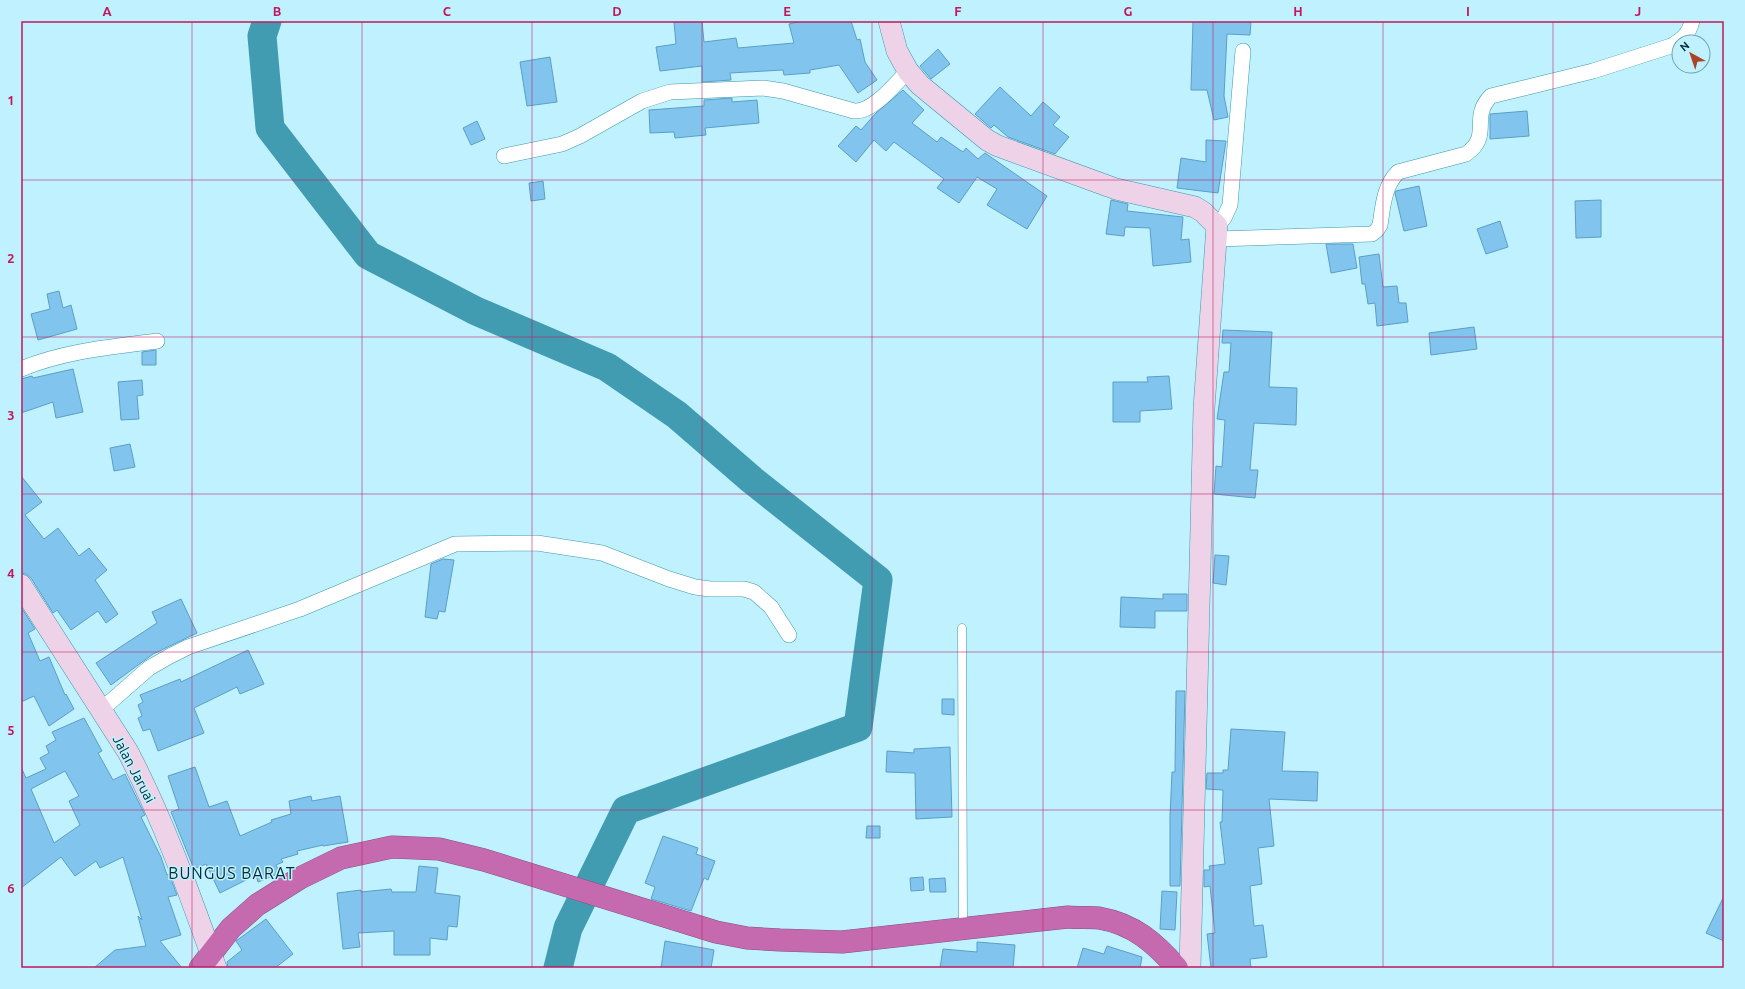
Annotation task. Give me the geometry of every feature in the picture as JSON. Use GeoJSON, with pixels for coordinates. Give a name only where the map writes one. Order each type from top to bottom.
{"type":"FeatureCollection","features":[{"type":"Feature","properties":{"kind":"highway"},"geometry":{"type":"LineString","coordinates":[[209,963],[231,928],[257,905],[300,878],[341,858],[392,847],[439,850],[484,860],[716,932],[747,938],[842,942],[1068,917],[1099,918],[1124,925],[1146,937],[1177,968]]}},
{"type":"Feature","properties":{"kind":"street"},"geometry":{"type":"LineString","coordinates":[[889,21],[897,51],[908,71],[920,85],[978,134],[998,146],[1116,189],[1195,207],[1203,212],[1217,233]]}},
{"type":"Feature","properties":{"kind":"street"},"geometry":{"type":"LineString","coordinates":[[1217,233],[1372,234],[1380,225],[1390,179],[1398,172],[1466,154],[1474,148],[1480,138],[1481,114],[1484,104],[1491,96],[1592,72],[1671,46],[1682,39],[1690,28],[1692,21]]}},
{"type":"Feature","properties":{"kind":"street"},"geometry":{"type":"LineString","coordinates":[[1190,968],[1204,408],[1217,233],[1230,205],[1243,51]]}},
{"type":"Feature","properties":{"kind":"street"},"geometry":{"type":"LineString","coordinates":[[504,156],[562,144],[580,136],[642,101],[670,92],[763,88],[783,91],[854,111],[864,111],[876,102],[908,71]]}},
{"type":"Feature","properties":{"kind":"street"},"geometry":{"type":"LineString","coordinates":[[21,369],[35,363],[74,353],[157,341]]}},
{"type":"Feature","properties":{"kind":"street"},"geometry":{"type":"LineString","coordinates":[[101,710],[149,668],[170,656],[188,648],[300,609],[455,544],[538,542],[602,553],[694,587],[710,589],[744,589],[754,592],[771,607],[789,635]]}},
{"type":"Feature","properties":{"kind":"street","name":"Jalan Jaruai"},"geometry":{"type":"LineString","coordinates":[[21,586],[128,752],[158,815],[209,963]]}},
{"type":"Feature","properties":{"kind":"lane"},"geometry":{"type":"LineString","coordinates":[[962,628],[963,928]]}},
{"type":"Feature","properties":{"kind":"building"},"geometry":{"type":"Polygon","coordinates":[[[702,21],[704,42],[736,38],[738,48],[794,43],[789,24],[802,21],[851,21],[857,40],[860,39],[865,62],[877,80],[858,93],[839,65],[810,70],[810,73],[784,75],[783,70],[730,73],[731,80],[702,82],[702,66],[660,71],[656,47],[676,44],[674,22],[702,21]]]}},
{"type":"Feature","properties":{"kind":"building"},"geometry":{"type":"Polygon","coordinates":[[[1193,21],[1251,21],[1250,35],[1227,34],[1224,96],[1228,117],[1214,120],[1207,90],[1191,90],[1193,21]]]}},
{"type":"Feature","properties":{"kind":"building"},"geometry":{"type":"Polygon","coordinates":[[[938,49],[950,64],[931,79],[920,66],[938,49]]]}},
{"type":"Feature","properties":{"kind":"building"},"geometry":{"type":"Polygon","coordinates":[[[550,57],[557,102],[527,106],[520,62],[550,57]]]}},
{"type":"Feature","properties":{"kind":"building"},"geometry":{"type":"Polygon","coordinates":[[[1000,87],[1031,116],[1043,102],[1060,117],[1053,125],[1069,137],[1055,154],[1008,137],[994,125],[991,128],[975,114],[1000,87]]]}},
{"type":"Feature","properties":{"kind":"building"},"geometry":{"type":"Polygon","coordinates":[[[903,90],[924,110],[912,123],[937,142],[941,137],[963,152],[966,148],[978,159],[985,153],[1047,196],[1027,229],[987,205],[997,189],[977,177],[959,203],[937,188],[944,179],[894,142],[886,151],[874,140],[856,162],[838,146],[856,126],[861,130],[876,113],[903,90]]]}},
{"type":"Feature","properties":{"kind":"building"},"geometry":{"type":"Polygon","coordinates":[[[732,98],[732,102],[757,100],[759,123],[705,128],[706,135],[675,138],[674,132],[650,133],[649,110],[704,106],[704,100],[732,98]]]}},
{"type":"Feature","properties":{"kind":"building"},"geometry":{"type":"Polygon","coordinates":[[[1527,111],[1529,136],[1490,139],[1490,114],[1527,111]]]}},
{"type":"Feature","properties":{"kind":"building"},"geometry":{"type":"Polygon","coordinates":[[[477,121],[485,139],[471,145],[463,128],[477,121]]]}},
{"type":"Feature","properties":{"kind":"building"},"geometry":{"type":"Polygon","coordinates":[[[1206,140],[1226,141],[1218,193],[1177,188],[1181,158],[1206,162],[1206,140]]]}},
{"type":"Feature","properties":{"kind":"building"},"geometry":{"type":"Polygon","coordinates":[[[543,181],[545,199],[531,201],[529,183],[543,181]]]}},
{"type":"Feature","properties":{"kind":"building"},"geometry":{"type":"Polygon","coordinates":[[[1419,186],[1427,226],[1404,231],[1395,193],[1396,191],[1419,186]]]}},
{"type":"Feature","properties":{"kind":"building"},"geometry":{"type":"Polygon","coordinates":[[[1111,200],[1128,204],[1127,211],[1183,217],[1181,240],[1189,239],[1191,262],[1153,266],[1150,228],[1125,227],[1124,236],[1106,234],[1111,200]]]}},
{"type":"Feature","properties":{"kind":"building"},"geometry":{"type":"Polygon","coordinates":[[[1601,200],[1601,237],[1576,238],[1575,201],[1601,200]]]}},
{"type":"Feature","properties":{"kind":"building"},"geometry":{"type":"Polygon","coordinates":[[[1500,221],[1508,247],[1486,254],[1477,229],[1500,221]]]}},
{"type":"Feature","properties":{"kind":"building"},"geometry":{"type":"Polygon","coordinates":[[[1326,244],[1353,244],[1357,268],[1331,273],[1326,244]]]}},
{"type":"Feature","properties":{"kind":"building"},"geometry":{"type":"Polygon","coordinates":[[[1379,254],[1383,287],[1397,286],[1399,303],[1406,303],[1408,322],[1377,326],[1375,303],[1368,304],[1365,284],[1362,284],[1359,257],[1379,254]]]}},
{"type":"Feature","properties":{"kind":"building"},"geometry":{"type":"Polygon","coordinates":[[[59,291],[63,308],[71,305],[77,329],[38,340],[31,314],[50,309],[47,294],[59,291]]]}},
{"type":"Feature","properties":{"kind":"building"},"geometry":{"type":"Polygon","coordinates":[[[1474,327],[1477,349],[1431,355],[1429,333],[1474,327]]]}},
{"type":"Feature","properties":{"kind":"building"},"geometry":{"type":"Polygon","coordinates":[[[1223,330],[1272,332],[1269,387],[1297,388],[1296,425],[1254,423],[1250,470],[1258,470],[1255,498],[1214,494],[1216,466],[1222,467],[1225,420],[1217,419],[1224,372],[1229,372],[1231,343],[1222,343],[1223,330]]]}},
{"type":"Feature","properties":{"kind":"building"},"geometry":{"type":"Polygon","coordinates":[[[156,350],[156,365],[142,365],[142,352],[156,350]]]}},
{"type":"Feature","properties":{"kind":"building"},"geometry":{"type":"Polygon","coordinates":[[[73,369],[83,412],[56,418],[53,402],[21,413],[21,379],[32,376],[33,378],[73,369]]]}},
{"type":"Feature","properties":{"kind":"building"},"geometry":{"type":"Polygon","coordinates":[[[1169,376],[1172,409],[1140,411],[1140,422],[1113,422],[1113,382],[1148,382],[1147,377],[1169,376]]]}},
{"type":"Feature","properties":{"kind":"building"},"geometry":{"type":"Polygon","coordinates":[[[142,380],[143,395],[137,396],[139,419],[121,420],[118,382],[142,380]]]}},
{"type":"Feature","properties":{"kind":"building"},"geometry":{"type":"Polygon","coordinates":[[[130,444],[135,467],[114,471],[110,448],[130,444]]]}},
{"type":"Feature","properties":{"kind":"building"},"geometry":{"type":"Polygon","coordinates":[[[21,476],[42,502],[25,515],[44,539],[58,528],[79,556],[89,548],[107,570],[95,580],[118,614],[106,623],[98,611],[71,630],[57,610],[53,613],[31,578],[26,574],[21,573],[21,476]]]}},
{"type":"Feature","properties":{"kind":"building"},"geometry":{"type":"Polygon","coordinates":[[[1215,555],[1229,556],[1226,585],[1213,583],[1215,555]]]}},
{"type":"Feature","properties":{"kind":"building"},"geometry":{"type":"Polygon","coordinates":[[[443,559],[454,560],[445,612],[439,611],[437,619],[425,617],[431,564],[443,559]]]}},
{"type":"Feature","properties":{"kind":"building"},"geometry":{"type":"Polygon","coordinates":[[[1163,594],[1187,594],[1187,611],[1155,611],[1155,628],[1120,627],[1121,597],[1163,599],[1163,594]]]}},
{"type":"Feature","properties":{"kind":"building"},"geometry":{"type":"Polygon","coordinates":[[[181,599],[197,633],[153,654],[111,685],[96,663],[157,623],[152,612],[181,599]]]}},
{"type":"Feature","properties":{"kind":"building"},"geometry":{"type":"Polygon","coordinates":[[[21,607],[35,629],[28,633],[40,661],[49,657],[65,695],[66,694],[74,709],[49,726],[34,696],[21,702],[21,607]]]}},
{"type":"Feature","properties":{"kind":"building"},"geometry":{"type":"Polygon","coordinates":[[[248,650],[264,684],[240,694],[237,687],[194,708],[204,733],[158,751],[150,729],[143,731],[138,718],[142,716],[138,705],[143,702],[140,695],[180,679],[181,682],[248,650]]]}},
{"type":"Feature","properties":{"kind":"building"},"geometry":{"type":"Polygon","coordinates":[[[1176,691],[1185,691],[1180,886],[1170,886],[1170,817],[1172,772],[1175,772],[1176,691]]]}},
{"type":"Feature","properties":{"kind":"building"},"geometry":{"type":"Polygon","coordinates":[[[942,699],[954,699],[954,715],[942,714],[942,699]]]}},
{"type":"Feature","properties":{"kind":"building"},"geometry":{"type":"Polygon","coordinates":[[[84,718],[102,751],[98,753],[113,780],[125,774],[145,815],[141,817],[161,857],[167,875],[169,874],[177,895],[168,897],[181,935],[160,941],[182,968],[94,968],[115,950],[146,946],[138,916],[142,920],[123,857],[100,868],[96,861],[75,876],[61,857],[21,888],[21,767],[26,778],[46,769],[40,758],[49,753],[46,746],[56,740],[52,732],[84,718]],[[65,771],[31,789],[54,843],[80,825],[69,801],[79,796],[65,771]]]}},
{"type":"Feature","properties":{"kind":"building"},"geometry":{"type":"Polygon","coordinates":[[[1231,729],[1285,732],[1282,771],[1318,772],[1317,801],[1269,799],[1274,846],[1258,848],[1262,884],[1250,886],[1254,926],[1263,925],[1267,957],[1250,959],[1251,968],[1211,968],[1207,934],[1215,933],[1210,886],[1204,887],[1204,870],[1210,870],[1209,866],[1225,864],[1220,822],[1222,822],[1223,790],[1206,789],[1207,773],[1223,773],[1223,770],[1228,770],[1231,729]]]}},
{"type":"Feature","properties":{"kind":"building"},"geometry":{"type":"Polygon","coordinates":[[[950,747],[952,817],[916,819],[915,773],[886,772],[887,751],[914,753],[914,749],[950,747]]]}},
{"type":"Feature","properties":{"kind":"building"},"geometry":{"type":"Polygon","coordinates":[[[195,767],[209,807],[227,801],[240,836],[272,822],[271,820],[291,814],[289,801],[311,796],[312,801],[340,796],[348,842],[323,845],[297,851],[298,854],[281,859],[283,862],[276,865],[280,873],[258,882],[256,875],[220,893],[206,864],[194,869],[171,812],[179,809],[168,776],[195,767]]]}},
{"type":"Feature","properties":{"kind":"building"},"geometry":{"type":"Polygon","coordinates":[[[867,826],[880,826],[880,838],[866,838],[867,826]]]}},
{"type":"Feature","properties":{"kind":"building"},"geometry":{"type":"Polygon","coordinates":[[[663,836],[698,848],[696,854],[715,861],[708,880],[704,878],[691,911],[651,899],[655,887],[645,883],[663,836]]]}},
{"type":"Feature","properties":{"kind":"building"},"geometry":{"type":"Polygon","coordinates":[[[419,866],[438,868],[435,893],[460,896],[457,927],[448,926],[447,940],[430,938],[430,955],[394,955],[394,931],[358,933],[360,947],[343,949],[337,893],[361,890],[361,892],[391,889],[392,892],[416,892],[419,866]]]}},
{"type":"Feature","properties":{"kind":"building"},"geometry":{"type":"Polygon","coordinates":[[[923,877],[924,890],[911,891],[910,878],[923,877]]]}},
{"type":"Feature","properties":{"kind":"building"},"geometry":{"type":"Polygon","coordinates":[[[945,878],[946,892],[930,892],[929,879],[945,878]]]}},
{"type":"Feature","properties":{"kind":"building"},"geometry":{"type":"Polygon","coordinates":[[[1162,891],[1177,892],[1175,930],[1160,929],[1162,891]]]}},
{"type":"Feature","properties":{"kind":"building"},"geometry":{"type":"Polygon","coordinates":[[[1724,896],[1724,941],[1706,933],[1724,896]]]}},
{"type":"Feature","properties":{"kind":"building"},"geometry":{"type":"Polygon","coordinates":[[[266,919],[293,954],[275,968],[228,968],[227,962],[242,950],[236,941],[266,919]]]}},
{"type":"Feature","properties":{"kind":"building"},"geometry":{"type":"Polygon","coordinates":[[[665,941],[714,950],[711,968],[661,968],[665,941]]]}},
{"type":"Feature","properties":{"kind":"building"},"geometry":{"type":"Polygon","coordinates":[[[977,942],[1015,945],[1013,968],[940,968],[943,949],[977,952],[977,942]]]}},
{"type":"Feature","properties":{"kind":"building"},"geometry":{"type":"Polygon","coordinates":[[[1107,946],[1142,957],[1140,968],[1077,968],[1083,948],[1104,954],[1107,946]]]}},
{"type":"Feature","properties":{"kind":"waterway"},"geometry":{"type":"LineString","coordinates":[[267,21],[262,36],[270,128],[368,255],[476,311],[607,367],[677,415],[752,480],[878,580],[858,727],[626,810],[568,928],[558,968]]}},
{"type":"Feature","properties":{"kind":"district","name":"BUNGUS BARAT"},"geometry":{"type":"Point","coordinates":[232,873]}}]}
